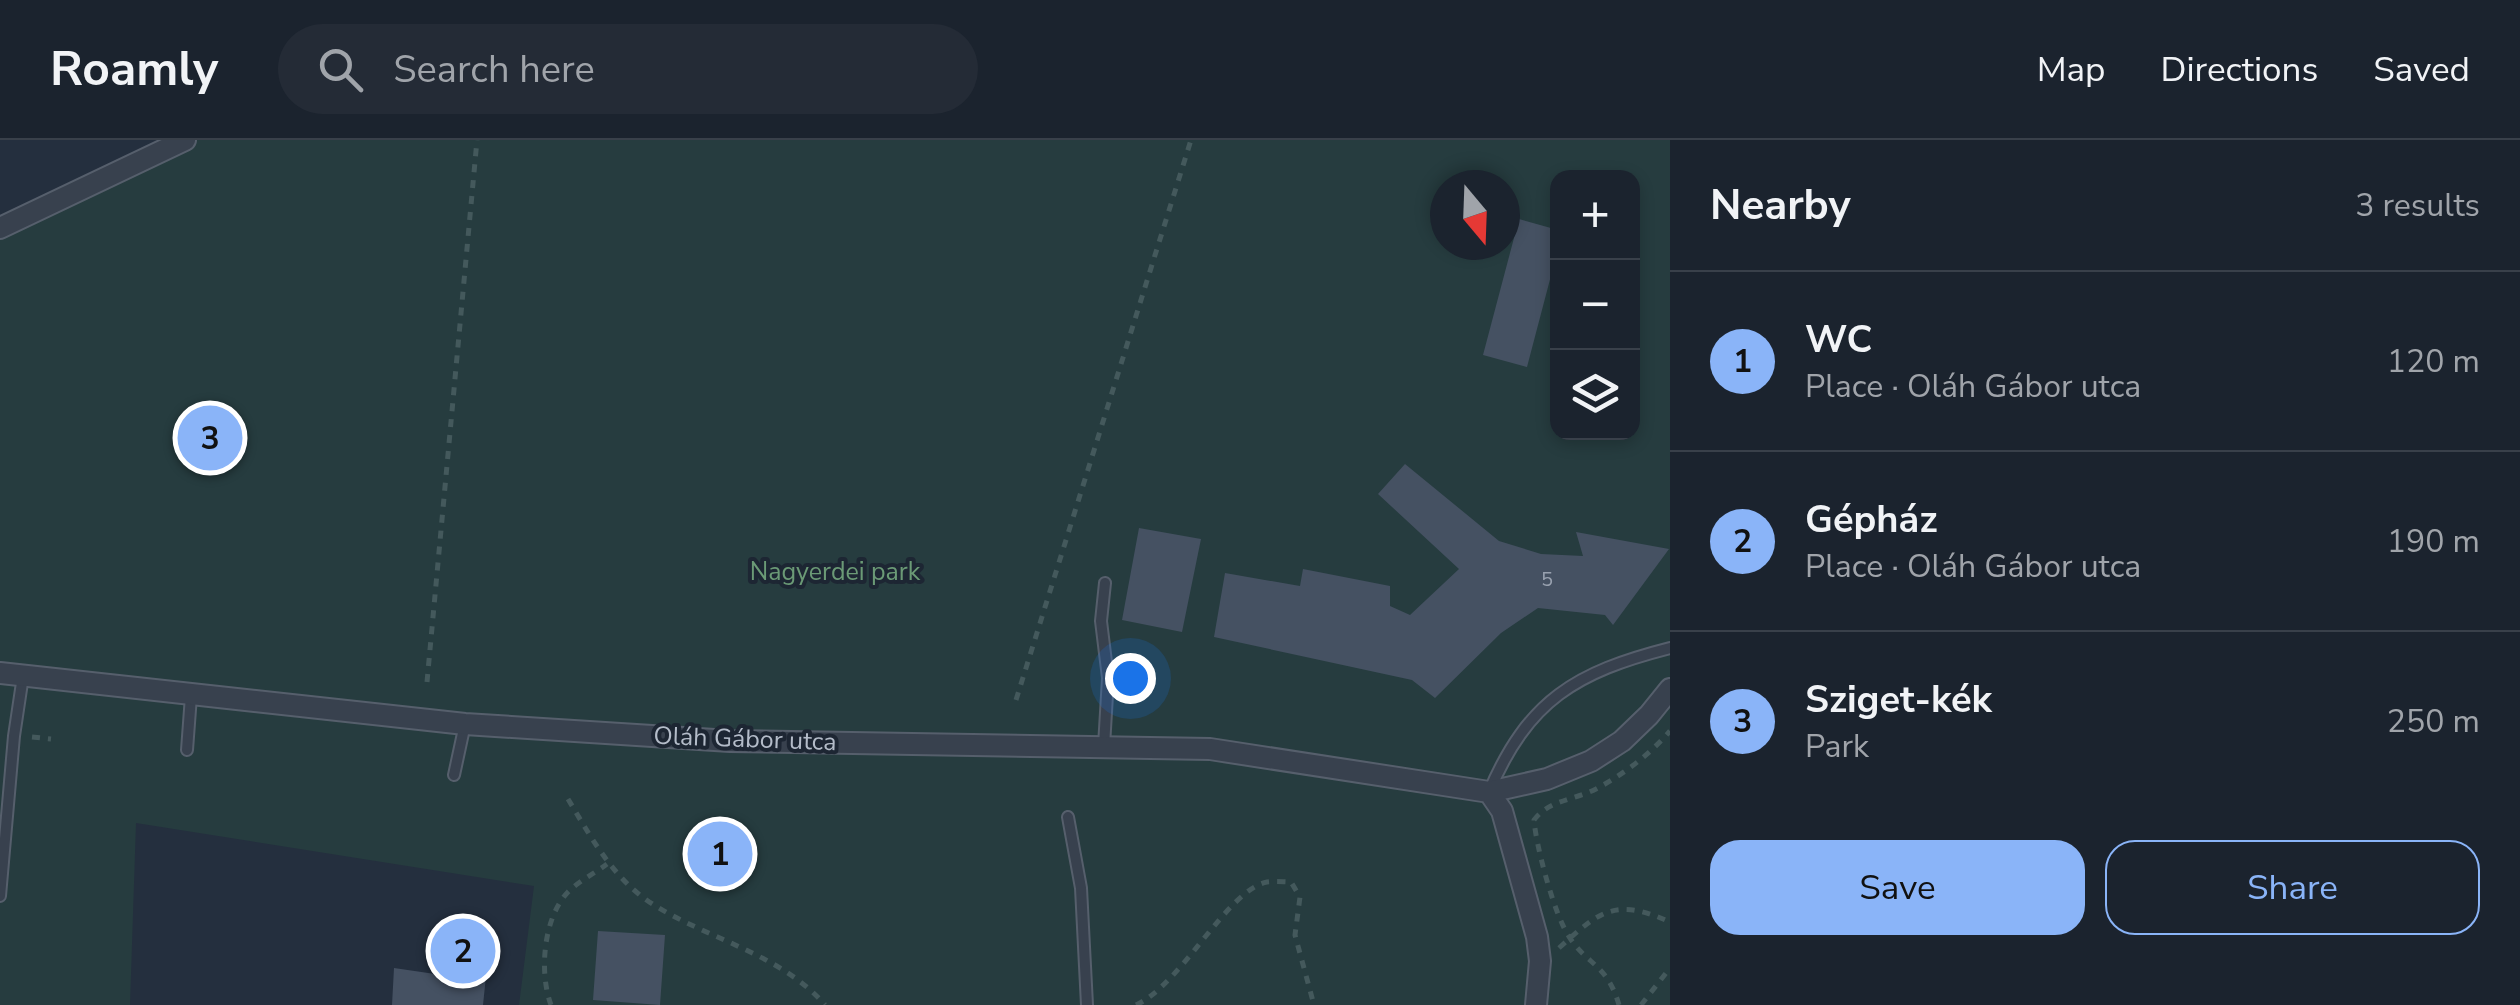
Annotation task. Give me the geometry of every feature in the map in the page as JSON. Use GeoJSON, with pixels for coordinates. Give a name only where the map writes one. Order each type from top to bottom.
{"type":"FeatureCollection","features":[{"type":"Feature","properties":{"kind":"street"},"geometry":{"type":"LineString","coordinates":[[0,228],[185,140]]}},
{"type":"Feature","properties":{"kind":"street","name":"Oláh Gábor utca"},"geometry":{"type":"LineString","coordinates":[[0,673],[465,724],[730,741],[1210,749],[1490,792]]}},
{"type":"Feature","properties":{"kind":"street"},"geometry":{"type":"LineString","coordinates":[[1536,1005],[1540,961],[1502,811],[1490,792],[1546,779],[1591,761],[1649,716],[1670,689]]}},
{"type":"Feature","properties":{"kind":"lane"},"geometry":{"type":"LineString","coordinates":[[1104,746],[1108,678],[1101,620],[1105,583]]}},
{"type":"Feature","properties":{"kind":"lane"},"geometry":{"type":"LineString","coordinates":[[1490,792],[1504,758],[1523,728],[1552,699],[1591,673],[1670,648]]}},
{"type":"Feature","properties":{"kind":"lane"},"geometry":{"type":"LineString","coordinates":[[0,896],[23,675]]}},
{"type":"Feature","properties":{"kind":"lane"},"geometry":{"type":"LineString","coordinates":[[187,750],[191,696]]}},
{"type":"Feature","properties":{"kind":"lane"},"geometry":{"type":"LineString","coordinates":[[454,775],[465,724]]}},
{"type":"Feature","properties":{"kind":"lane"},"geometry":{"type":"LineString","coordinates":[[1068,816],[1081,888],[1087,1005]]}},
{"type":"Feature","properties":{"kind":"path"},"geometry":{"type":"LineString","coordinates":[[427,682],[477,140]]}},
{"type":"Feature","properties":{"kind":"path"},"geometry":{"type":"LineString","coordinates":[[1016,700],[1190,140]]}},
{"type":"Feature","properties":{"kind":"path"},"geometry":{"type":"LineString","coordinates":[[1619,1005],[1601,967],[1570,938],[1559,916],[1534,820],[1543,808],[1591,792],[1617,776],[1670,731]]}},
{"type":"Feature","properties":{"kind":"path"},"geometry":{"type":"LineString","coordinates":[[568,799],[607,864],[652,904],[790,972],[825,1005]]}},
{"type":"Feature","properties":{"kind":"path"},"geometry":{"type":"LineString","coordinates":[[551,1005],[543,984],[546,937],[566,894],[607,864]]}},
{"type":"Feature","properties":{"kind":"path"},"geometry":{"type":"LineString","coordinates":[[1136,1005],[1189,960],[1239,899],[1265,882],[1291,882],[1300,897],[1295,935],[1314,1005]]}},
{"type":"Feature","properties":{"kind":"path"},"geometry":{"type":"LineString","coordinates":[[1540,961],[1590,918],[1613,910],[1640,910],[1670,922]]}},
{"type":"Feature","properties":{"kind":"path"},"geometry":{"type":"LineString","coordinates":[[1641,1005],[1670,968]]}},
{"type":"Feature","properties":{"kind":"green space","name":"Nagyerdei park"},"geometry":{"type":"Polygon","coordinates":[[[185,140],[1670,140],[1670,1005],[519,1005],[534,886],[136,823],[130,1005],[0,1005],[0,228],[185,140]]]}},
{"type":"Feature","properties":{"kind":"building"},"geometry":{"type":"Polygon","coordinates":[[[1520,219],[1550,228],[1550,279],[1527,367],[1483,355],[1508,260],[1520,260],[1520,219]]]}},
{"type":"Feature","properties":{"kind":"building"},"geometry":{"type":"Polygon","coordinates":[[[1405,464],[1499,541],[1541,554],[1583,556],[1576,532],[1669,549],[1613,625],[1605,615],[1538,608],[1501,633],[1435,698],[1412,680],[1214,637],[1225,573],[1300,586],[1303,569],[1390,586],[1390,606],[1410,615],[1459,569],[1378,494],[1405,464]]]}},
{"type":"Feature","properties":{"kind":"building"},"geometry":{"type":"Polygon","coordinates":[[[1139,528],[1201,539],[1182,632],[1122,620],[1139,528]]]}},
{"type":"Feature","properties":{"kind":"building"},"geometry":{"type":"Polygon","coordinates":[[[705,837],[736,838],[736,872],[704,871],[705,837]]]}},
{"type":"Feature","properties":{"kind":"building"},"geometry":{"type":"Polygon","coordinates":[[[441,922],[491,928],[483,1005],[392,1005],[394,968],[435,974],[441,922]]]}},
{"type":"Feature","properties":{"kind":"building"},"geometry":{"type":"Polygon","coordinates":[[[598,931],[665,935],[660,1005],[593,1000],[598,931]]]}},
{"type":"Feature","properties":{"kind":"place","name":"Sziget-kék"},"geometry":{"type":"Point","coordinates":[210,438]}},
{"type":"Feature","properties":{"kind":"place","name":"WC"},"geometry":{"type":"Point","coordinates":[720,854]}},
{"type":"Feature","properties":{"kind":"place","name":"Gépház"},"geometry":{"type":"Point","coordinates":[463,951]}}]}
